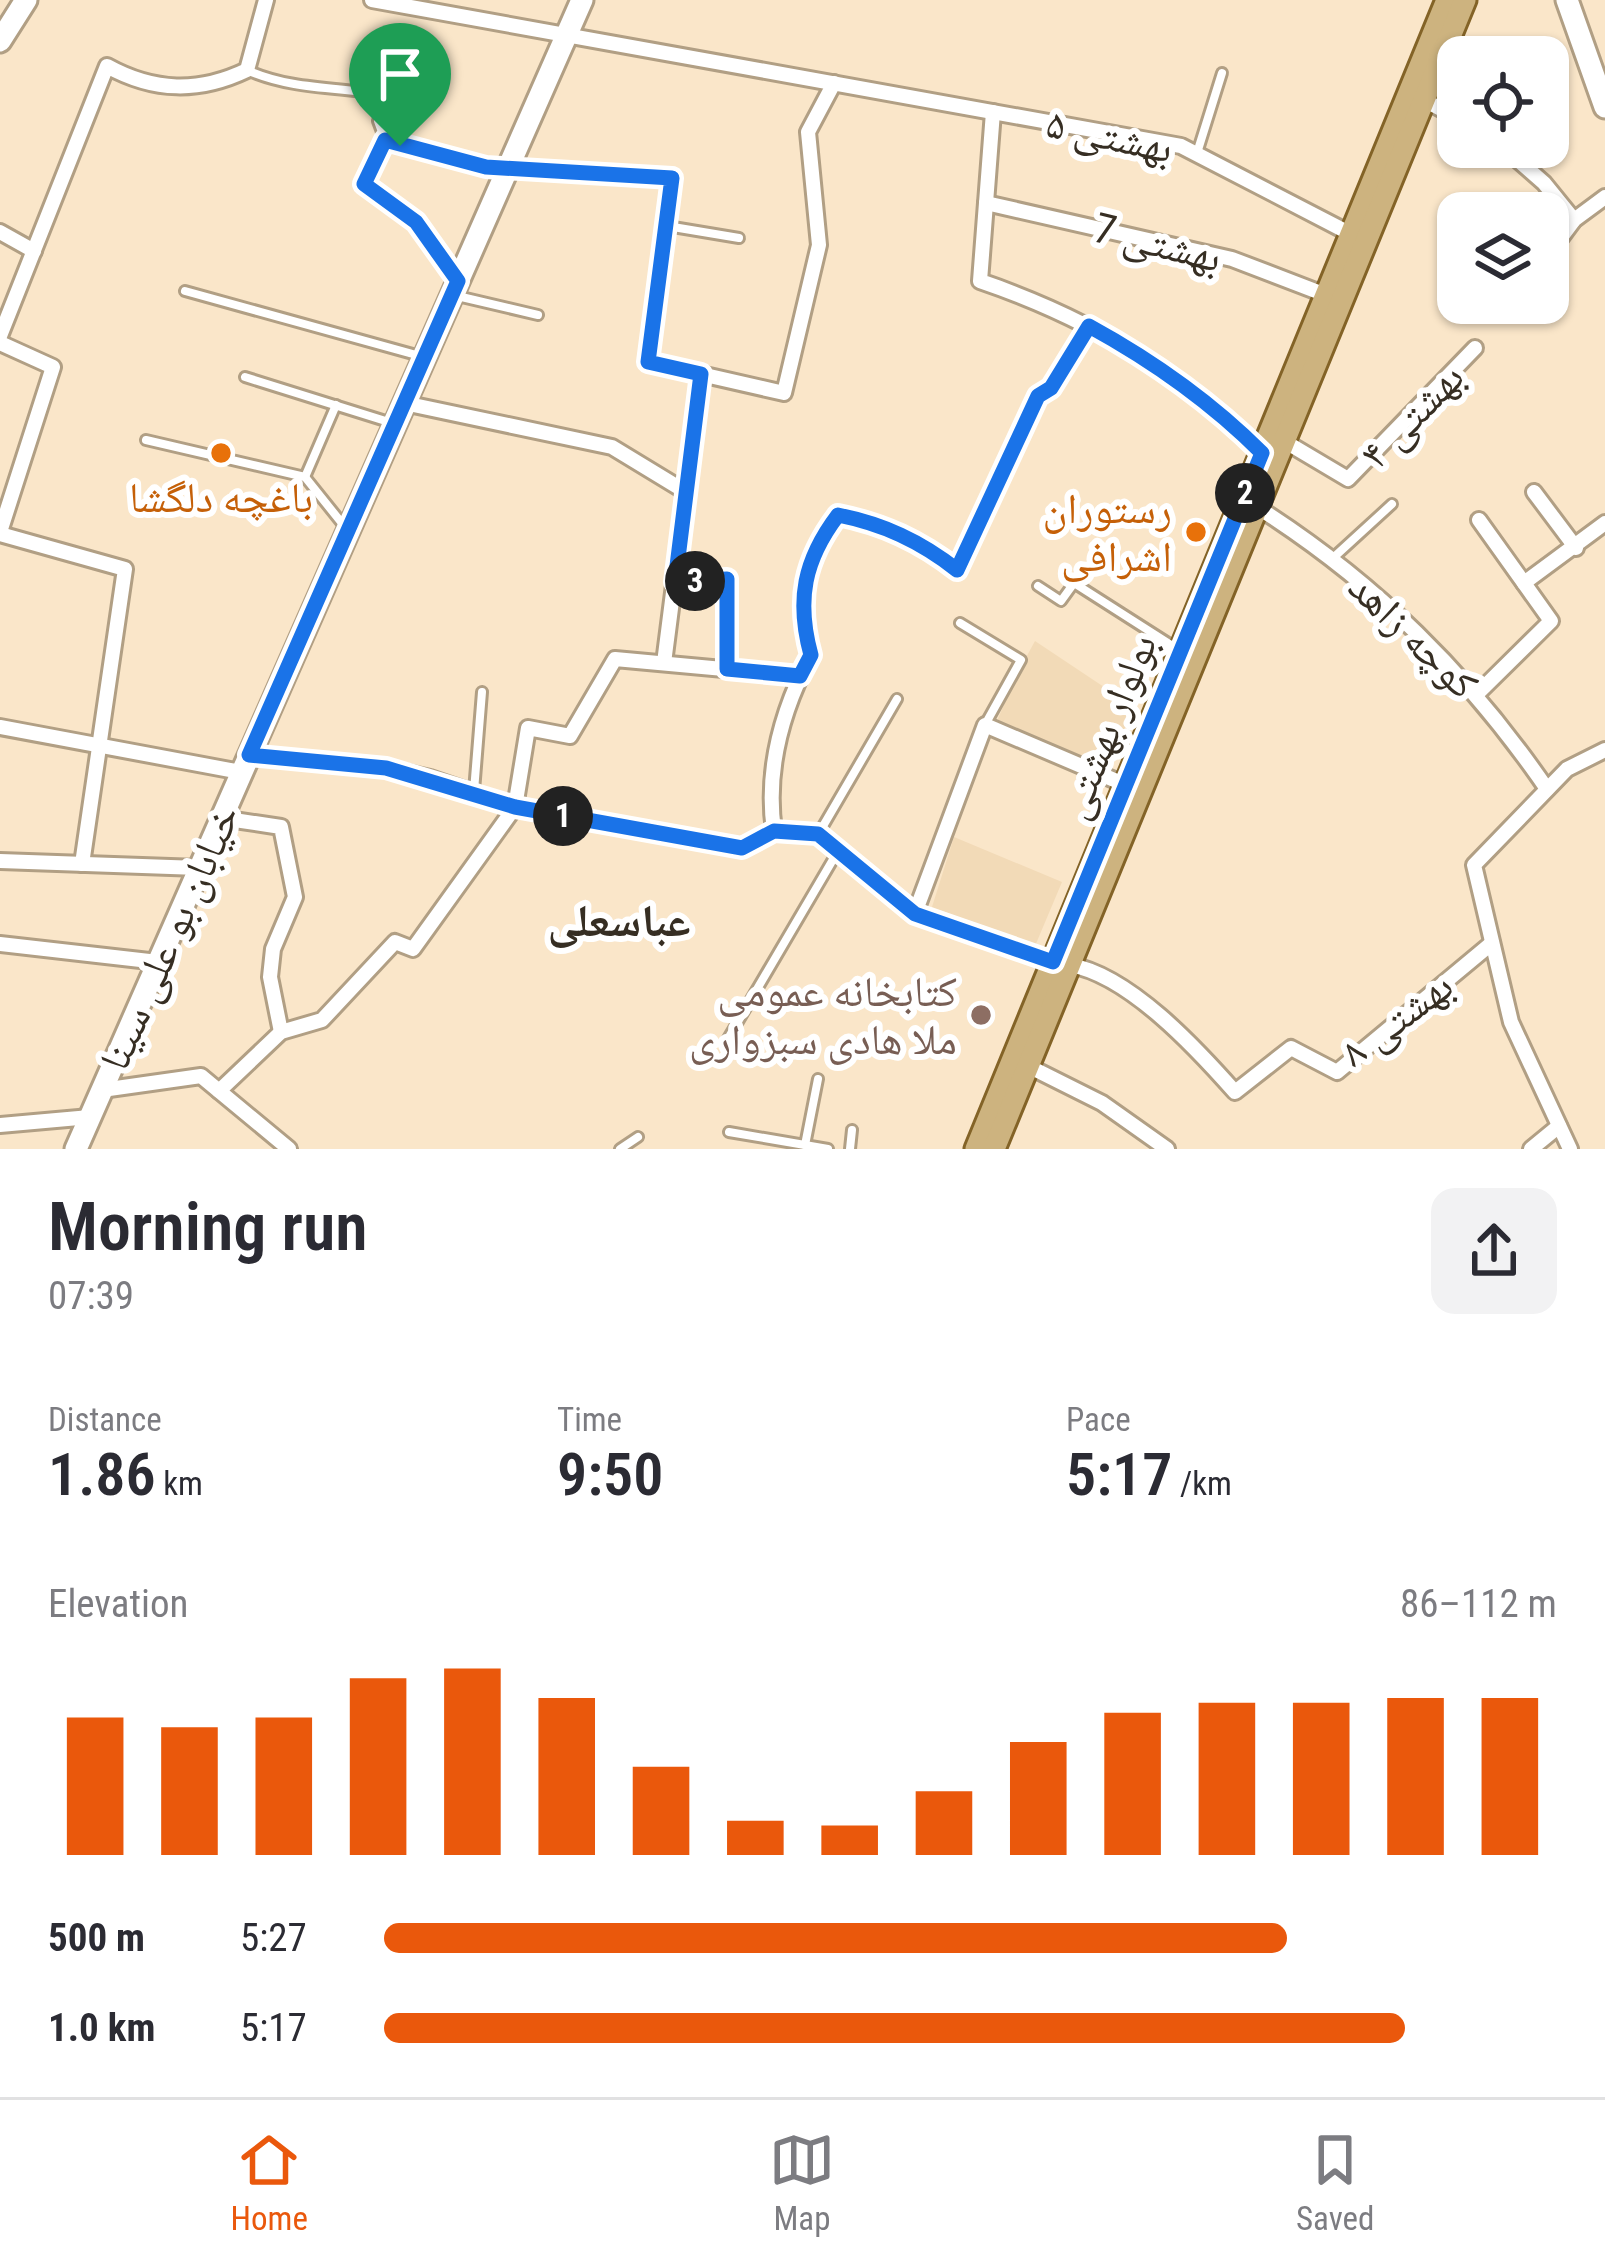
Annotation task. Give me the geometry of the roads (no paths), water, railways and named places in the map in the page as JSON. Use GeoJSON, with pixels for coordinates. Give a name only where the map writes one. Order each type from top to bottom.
{"type":"FeatureCollection","features":[{"type":"Feature","properties":{"kind":"main road","name":"خیابان بو علی سینا"},"geometry":{"type":"LineString","coordinates":[[76,1149],[581,0]]}},
{"type":"Feature","properties":{"kind":"main road","name":"بولوار بهشتی"},"geometry":{"type":"LineString","coordinates":[[994,1149],[1028,1066],[1126,784],[1447,0]]}},
{"type":"Feature","properties":{"kind":"main road","name":"بولوار بهشتی"},"geometry":{"type":"LineString","coordinates":[[976,1149],[1061,964],[1257,507],[1465,0]]}},
{"type":"Feature","properties":{"kind":"main road"},"geometry":{"type":"LineString","coordinates":[[1567,0],[1605,107]]}},
{"type":"Feature","properties":{"kind":"main road"},"geometry":{"type":"LineString","coordinates":[[0,41],[16,4]]}},
{"type":"Feature","properties":{"kind":"street"},"geometry":{"type":"LineString","coordinates":[[82,864],[125,569],[0,533],[53,367],[0,340],[107,66],[166,87],[208,85],[248,70],[266,0]]}},
{"type":"Feature","properties":{"kind":"street","name":"بهشتی ۵"},"geometry":{"type":"LineString","coordinates":[[372,0],[1181,146],[1351,235]]}},
{"type":"Feature","properties":{"kind":"street"},"geometry":{"type":"LineString","coordinates":[[508,167],[672,178],[648,362],[784,393],[819,245],[808,132],[834,83]]}},
{"type":"Feature","properties":{"kind":"street"},"geometry":{"type":"LineString","coordinates":[[1424,100],[1437,107]]}},
{"type":"Feature","properties":{"kind":"street"},"geometry":{"type":"LineString","coordinates":[[993,112],[980,281],[1089,326],[1183,384],[1262,453]]}},
{"type":"Feature","properties":{"kind":"street"},"geometry":{"type":"LineString","coordinates":[[1527,168],[1574,220]]}},
{"type":"Feature","properties":{"kind":"street"},"geometry":{"type":"LineString","coordinates":[[1569,227],[1605,197]]}},
{"type":"Feature","properties":{"kind":"street","name":"بهشتی 7"},"geometry":{"type":"LineString","coordinates":[[986,203],[1232,259],[1326,295]]}},
{"type":"Feature","properties":{"kind":"street"},"geometry":{"type":"LineString","coordinates":[[0,232],[34,251]]}},
{"type":"Feature","properties":{"kind":"street"},"geometry":{"type":"LineString","coordinates":[[774,831],[769,799],[772,767],[783,721],[811,655],[802,596],[807,566],[820,539],[838,515],[889,528],[957,570],[1038,396],[1051,388],[1089,326]]}},
{"type":"Feature","properties":{"kind":"street","name":"بهشتی ۴"},"geometry":{"type":"LineString","coordinates":[[1284,441],[1348,479],[1475,348]]}},
{"type":"Feature","properties":{"kind":"street"},"geometry":{"type":"LineString","coordinates":[[664,663],[701,374]]}},
{"type":"Feature","properties":{"kind":"street"},"geometry":{"type":"LineString","coordinates":[[400,413],[612,447],[686,492]]}},
{"type":"Feature","properties":{"kind":"street"},"geometry":{"type":"LineString","coordinates":[[1534,492],[1576,548]]}},
{"type":"Feature","properties":{"kind":"street","name":"کوچه زاهد"},"geometry":{"type":"LineString","coordinates":[[1257,507],[1333,558],[1427,640],[1477,694],[1547,789]]}},
{"type":"Feature","properties":{"kind":"street"},"geometry":{"type":"LineString","coordinates":[[1477,694],[1551,622],[1479,520]]}},
{"type":"Feature","properties":{"kind":"street"},"geometry":{"type":"LineString","coordinates":[[1524,584],[1605,523]]}},
{"type":"Feature","properties":{"kind":"street"},"geometry":{"type":"LineString","coordinates":[[675,582],[727,579],[727,669]]}},
{"type":"Feature","properties":{"kind":"street"},"geometry":{"type":"LineString","coordinates":[[219,1091],[281,1032],[322,1020],[394,942],[412,949],[515,807],[527,728],[570,736],[615,658],[800,676]]}},
{"type":"Feature","properties":{"kind":"street"},"geometry":{"type":"LineString","coordinates":[[915,914],[985,724],[1126,784]]}},
{"type":"Feature","properties":{"kind":"street"},"geometry":{"type":"LineString","coordinates":[[0,727],[245,764],[386,768],[515,807],[742,848],[774,831],[818,834],[915,914],[1061,964]]}},
{"type":"Feature","properties":{"kind":"street"},"geometry":{"type":"LineString","coordinates":[[1570,1149],[1510,1022],[1474,865],[1567,769],[1605,750]]}},
{"type":"Feature","properties":{"kind":"street"},"geometry":{"type":"LineString","coordinates":[[221,818],[281,827],[295,897],[273,949],[270,977],[281,1032]]}},
{"type":"Feature","properties":{"kind":"street"},"geometry":{"type":"LineString","coordinates":[[0,861],[200,868]]}},
{"type":"Feature","properties":{"kind":"street","name":"بهشتی ۸"},"geometry":{"type":"LineString","coordinates":[[1061,964],[1104,978],[1140,1002],[1235,1092],[1291,1048],[1337,1072],[1492,943]]}},
{"type":"Feature","properties":{"kind":"street"},"geometry":{"type":"LineString","coordinates":[[0,944],[158,962]]}},
{"type":"Feature","properties":{"kind":"street"},"geometry":{"type":"LineString","coordinates":[[1028,1066],[1102,1103],[1167,1149]]}},
{"type":"Feature","properties":{"kind":"street"},"geometry":{"type":"LineString","coordinates":[[102,1090],[200,1076],[289,1149]]}},
{"type":"Feature","properties":{"kind":"street"},"geometry":{"type":"LineString","coordinates":[[0,1125],[90,1117]]}},
{"type":"Feature","properties":{"kind":"street"},"geometry":{"type":"LineString","coordinates":[[1531,1149],[1559,1126]]}},
{"type":"Feature","properties":{"kind":"lane"},"geometry":{"type":"LineString","coordinates":[[248,70],[266,79],[315,88],[386,95],[378,121],[385,140],[364,184],[416,222],[455,288],[538,315]]}},
{"type":"Feature","properties":{"kind":"lane"},"geometry":{"type":"LineString","coordinates":[[1196,154],[1222,73]]}},
{"type":"Feature","properties":{"kind":"lane"},"geometry":{"type":"LineString","coordinates":[[385,140],[486,167],[508,167]]}},
{"type":"Feature","properties":{"kind":"lane"},"geometry":{"type":"LineString","coordinates":[[666,226],[739,238]]}},
{"type":"Feature","properties":{"kind":"lane"},"geometry":{"type":"LineString","coordinates":[[184,291],[424,358]]}},
{"type":"Feature","properties":{"kind":"lane"},"geometry":{"type":"LineString","coordinates":[[244,377],[336,405],[400,413]]}},
{"type":"Feature","properties":{"kind":"lane"},"geometry":{"type":"LineString","coordinates":[[304,478],[336,405]]}},
{"type":"Feature","properties":{"kind":"lane"},"geometry":{"type":"LineString","coordinates":[[146,440],[304,478],[348,531]]}},
{"type":"Feature","properties":{"kind":"lane"},"geometry":{"type":"LineString","coordinates":[[1333,558],[1392,504]]}},
{"type":"Feature","properties":{"kind":"lane"},"geometry":{"type":"LineString","coordinates":[[1038,586],[1061,601],[1074,583],[1180,651]]}},
{"type":"Feature","properties":{"kind":"lane"},"geometry":{"type":"LineString","coordinates":[[960,623],[1022,660],[985,724]]}},
{"type":"Feature","properties":{"kind":"lane"},"geometry":{"type":"LineString","coordinates":[[473,791],[482,692]]}},
{"type":"Feature","properties":{"kind":"lane"},"geometry":{"type":"LineString","coordinates":[[818,834],[897,699]]}},
{"type":"Feature","properties":{"kind":"lane"},"geometry":{"type":"LineString","coordinates":[[726,1042],[839,850]]}},
{"type":"Feature","properties":{"kind":"lane"},"geometry":{"type":"LineString","coordinates":[[805,1145],[818,1079]]}},
{"type":"Feature","properties":{"kind":"lane"},"geometry":{"type":"LineString","coordinates":[[850,1149],[852,1130]]}},
{"type":"Feature","properties":{"kind":"lane"},"geometry":{"type":"LineString","coordinates":[[729,1132],[828,1149]]}},
{"type":"Feature","properties":{"kind":"lane"},"geometry":{"type":"LineString","coordinates":[[620,1149],[638,1137]]}},
{"type":"Feature","properties":{"kind":"place","name":"باغچه دلگشا"},"geometry":{"type":"Point","coordinates":[221,453]}},
{"type":"Feature","properties":{"kind":"place","name":"رستوران اشرافی"},"geometry":{"type":"Point","coordinates":[1196,532]}},
{"type":"Feature","properties":{"kind":"place","name":"کتابخانه عمومی ملا هادی سبزواری"},"geometry":{"type":"Point","coordinates":[981,1015]}},
{"type":"Feature","properties":{"kind":"district","name":"عباسعلی"},"geometry":{"type":"Point","coordinates":[619,920]}}]}
